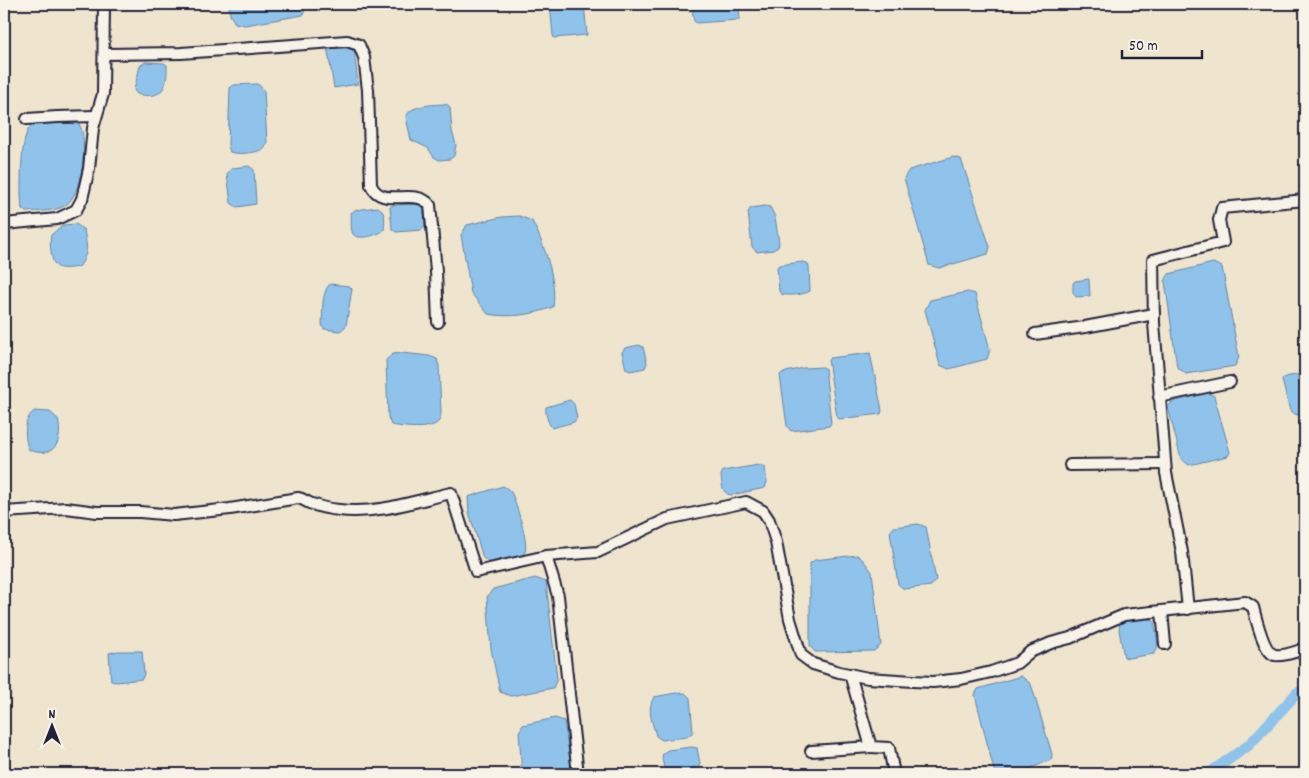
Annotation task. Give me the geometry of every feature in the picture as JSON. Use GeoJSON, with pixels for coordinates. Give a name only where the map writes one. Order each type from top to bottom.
{"type":"FeatureCollection","features":[{"type":"Feature","properties":{"kind":"street"},"geometry":{"type":"LineString","coordinates":[[4,224],[57,220],[76,210],[82,199],[89,169],[96,116],[103,94],[104,4]]}},
{"type":"Feature","properties":{"kind":"street"},"geometry":{"type":"LineString","coordinates":[[104,54],[181,53],[347,40],[359,45],[364,57],[368,90],[371,185],[373,190],[382,196],[388,198],[418,197],[427,201],[430,205],[438,322]]}},
{"type":"Feature","properties":{"kind":"street"},"geometry":{"type":"LineString","coordinates":[[26,119],[57,116],[96,116]]}},
{"type":"Feature","properties":{"kind":"street"},"geometry":{"type":"LineString","coordinates":[[1188,609],[1184,559],[1165,464],[1154,314],[1153,260],[1223,242],[1219,220],[1222,208],[1305,200]]}},
{"type":"Feature","properties":{"kind":"street"},"geometry":{"type":"LineString","coordinates":[[1035,334],[1154,314]]}},
{"type":"Feature","properties":{"kind":"street"},"geometry":{"type":"LineString","coordinates":[[1159,397],[1230,382]]}},
{"type":"Feature","properties":{"kind":"street"},"geometry":{"type":"LineString","coordinates":[[1070,464],[1165,464]]}},
{"type":"Feature","properties":{"kind":"street"},"geometry":{"type":"LineString","coordinates":[[4,512],[66,508],[97,512],[140,512],[174,515],[230,509],[298,498],[316,506],[354,511],[377,509],[451,493],[476,572],[546,556],[598,552],[667,519],[746,502],[763,511],[769,520],[776,542],[790,619],[801,655],[813,664],[850,674],[868,678],[919,682],[961,679],[991,672],[1017,663],[1030,652],[1051,643],[1070,638],[1124,615],[1244,602],[1253,607],[1267,650],[1273,655],[1305,649]]}},
{"type":"Feature","properties":{"kind":"street"},"geometry":{"type":"LineString","coordinates":[[546,556],[558,596],[578,774]]}},
{"type":"Feature","properties":{"kind":"street"},"geometry":{"type":"LineString","coordinates":[[1162,611],[1165,644]]}},
{"type":"Feature","properties":{"kind":"street"},"geometry":{"type":"LineString","coordinates":[[850,674],[870,747]]}},
{"type":"Feature","properties":{"kind":"street"},"geometry":{"type":"LineString","coordinates":[[811,751],[870,747],[889,748],[894,774]]}},
{"type":"Feature","properties":{"kind":"water"},"geometry":{"type":"Polygon","coordinates":[[[229,4],[307,4],[303,15],[245,25],[235,23],[230,15],[229,4]]]}},
{"type":"Feature","properties":{"kind":"water"},"geometry":{"type":"Polygon","coordinates":[[[584,4],[587,35],[554,38],[550,5],[584,4]]]}},
{"type":"Feature","properties":{"kind":"water"},"geometry":{"type":"Polygon","coordinates":[[[691,4],[738,4],[740,18],[738,20],[696,23],[691,4]]]}},
{"type":"Feature","properties":{"kind":"water"},"geometry":{"type":"Polygon","coordinates":[[[350,45],[354,49],[358,84],[334,88],[327,46],[350,45]]]}},
{"type":"Feature","properties":{"kind":"water"},"geometry":{"type":"Polygon","coordinates":[[[145,62],[164,63],[167,65],[164,86],[157,94],[137,94],[134,90],[140,66],[145,62]]]}},
{"type":"Feature","properties":{"kind":"water"},"geometry":{"type":"Polygon","coordinates":[[[257,84],[264,91],[267,142],[264,149],[256,152],[230,152],[228,145],[230,88],[234,85],[257,84]]]}},
{"type":"Feature","properties":{"kind":"water"},"geometry":{"type":"Polygon","coordinates":[[[448,105],[450,108],[452,131],[456,145],[454,156],[450,159],[439,160],[434,157],[428,148],[411,140],[406,117],[408,113],[416,108],[448,105]]]}},
{"type":"Feature","properties":{"kind":"water"},"geometry":{"type":"Polygon","coordinates":[[[45,122],[79,124],[83,142],[82,168],[75,192],[70,201],[64,206],[50,210],[26,212],[22,209],[21,191],[24,142],[30,127],[45,122]]]}},
{"type":"Feature","properties":{"kind":"water"},"geometry":{"type":"Polygon","coordinates":[[[953,157],[961,159],[990,247],[988,254],[939,268],[929,265],[904,178],[909,170],[953,157]]]}},
{"type":"Feature","properties":{"kind":"water"},"geometry":{"type":"Polygon","coordinates":[[[249,166],[254,170],[256,204],[237,207],[231,203],[227,174],[232,168],[249,166]]]}},
{"type":"Feature","properties":{"kind":"water"},"geometry":{"type":"Polygon","coordinates":[[[420,204],[424,206],[425,227],[422,230],[396,232],[392,229],[390,207],[393,205],[420,204]]]}},
{"type":"Feature","properties":{"kind":"water"},"geometry":{"type":"Polygon","coordinates":[[[378,207],[384,214],[384,230],[364,237],[353,234],[351,213],[355,210],[378,207]]]}},
{"type":"Feature","properties":{"kind":"water"},"geometry":{"type":"Polygon","coordinates":[[[770,207],[775,217],[779,243],[778,247],[773,250],[757,252],[752,247],[748,212],[751,208],[770,207]]]}},
{"type":"Feature","properties":{"kind":"water"},"geometry":{"type":"Polygon","coordinates":[[[519,216],[532,221],[541,240],[553,285],[553,307],[521,315],[504,316],[488,314],[471,293],[461,235],[467,225],[502,217],[519,216]]]}},
{"type":"Feature","properties":{"kind":"water"},"geometry":{"type":"Polygon","coordinates":[[[76,224],[84,230],[86,253],[79,267],[59,268],[52,258],[51,235],[63,225],[76,224]]]}},
{"type":"Feature","properties":{"kind":"water"},"geometry":{"type":"Polygon","coordinates":[[[807,263],[809,267],[810,291],[796,295],[781,294],[779,291],[777,267],[779,265],[807,263]]]}},
{"type":"Feature","properties":{"kind":"water"},"geometry":{"type":"Polygon","coordinates":[[[1213,263],[1222,267],[1239,357],[1235,366],[1186,374],[1177,367],[1165,281],[1169,274],[1213,263]]]}},
{"type":"Feature","properties":{"kind":"water"},"geometry":{"type":"Polygon","coordinates":[[[1089,279],[1090,296],[1076,297],[1073,292],[1073,283],[1089,279]]]}},
{"type":"Feature","properties":{"kind":"water"},"geometry":{"type":"Polygon","coordinates":[[[330,284],[349,286],[352,289],[346,326],[340,331],[324,329],[322,325],[324,297],[330,284]]]}},
{"type":"Feature","properties":{"kind":"water"},"geometry":{"type":"Polygon","coordinates":[[[968,292],[975,294],[990,350],[987,359],[949,369],[940,365],[925,310],[930,300],[968,292]]]}},
{"type":"Feature","properties":{"kind":"water"},"geometry":{"type":"Polygon","coordinates":[[[639,345],[643,347],[647,363],[645,368],[630,371],[626,369],[622,352],[625,348],[639,345]]]}},
{"type":"Feature","properties":{"kind":"water"},"geometry":{"type":"Polygon","coordinates":[[[870,353],[882,410],[881,414],[839,419],[837,417],[828,360],[830,358],[870,353]]]}},
{"type":"Feature","properties":{"kind":"water"},"geometry":{"type":"Polygon","coordinates":[[[393,354],[429,356],[437,359],[441,413],[439,421],[435,424],[417,428],[391,425],[388,417],[386,360],[393,354]]]}},
{"type":"Feature","properties":{"kind":"water"},"geometry":{"type":"Polygon","coordinates":[[[803,368],[825,368],[831,423],[829,426],[791,431],[787,426],[780,375],[803,368]]]}},
{"type":"Feature","properties":{"kind":"water"},"geometry":{"type":"Polygon","coordinates":[[[1305,373],[1305,414],[1297,415],[1290,411],[1282,380],[1285,377],[1305,373]]]}},
{"type":"Feature","properties":{"kind":"water"},"geometry":{"type":"Polygon","coordinates":[[[1208,393],[1214,396],[1230,452],[1228,456],[1189,465],[1181,459],[1168,407],[1172,402],[1208,393]]]}},
{"type":"Feature","properties":{"kind":"water"},"geometry":{"type":"Polygon","coordinates":[[[570,400],[574,404],[577,418],[574,422],[552,428],[547,418],[546,407],[570,400]]]}},
{"type":"Feature","properties":{"kind":"water"},"geometry":{"type":"Polygon","coordinates":[[[35,411],[50,412],[58,419],[58,441],[55,447],[45,452],[29,450],[27,445],[26,429],[28,418],[35,411]]]}},
{"type":"Feature","properties":{"kind":"water"},"geometry":{"type":"Polygon","coordinates":[[[758,465],[765,468],[767,482],[765,488],[731,495],[725,492],[721,475],[723,471],[758,465]]]}},
{"type":"Feature","properties":{"kind":"water"},"geometry":{"type":"Polygon","coordinates":[[[503,486],[510,491],[514,499],[522,523],[526,547],[523,555],[517,558],[491,563],[483,558],[469,512],[468,497],[503,486]]]}},
{"type":"Feature","properties":{"kind":"water"},"geometry":{"type":"Polygon","coordinates":[[[918,524],[926,527],[936,580],[931,586],[904,589],[898,584],[890,532],[894,527],[918,524]]]}},
{"type":"Feature","properties":{"kind":"water"},"geometry":{"type":"Polygon","coordinates":[[[857,555],[872,572],[881,645],[874,651],[815,652],[810,646],[810,563],[815,560],[857,555]]]}},
{"type":"Feature","properties":{"kind":"water"},"geometry":{"type":"Polygon","coordinates":[[[535,578],[546,582],[557,679],[553,688],[511,696],[500,692],[491,649],[487,597],[493,589],[535,578]]]}},
{"type":"Feature","properties":{"kind":"water"},"geometry":{"type":"Polygon","coordinates":[[[1148,618],[1154,621],[1157,643],[1156,651],[1154,654],[1124,657],[1119,630],[1120,623],[1148,618]]]}},
{"type":"Feature","properties":{"kind":"water"},"geometry":{"type":"Polygon","coordinates":[[[142,651],[144,674],[142,679],[111,681],[109,653],[142,651]]]}},
{"type":"Feature","properties":{"kind":"water"},"geometry":{"type":"Polygon","coordinates":[[[1021,676],[1031,684],[1052,754],[1051,760],[1016,774],[995,774],[975,695],[978,689],[1021,676]]]}},
{"type":"Feature","properties":{"kind":"water"},"geometry":{"type":"Polygon","coordinates":[[[685,693],[690,698],[693,732],[687,737],[662,740],[656,736],[652,721],[650,712],[652,702],[654,697],[685,693]]]}},
{"type":"Feature","properties":{"kind":"water"},"geometry":{"type":"Polygon","coordinates":[[[555,718],[564,721],[571,765],[567,771],[549,774],[523,774],[519,732],[523,725],[555,718]]]}},
{"type":"Feature","properties":{"kind":"water"},"geometry":{"type":"Polygon","coordinates":[[[697,748],[700,764],[697,771],[676,774],[665,772],[662,759],[663,753],[668,750],[697,748]]]}},
{"type":"Feature","properties":{"kind":"waterway"},"geometry":{"type":"LineString","coordinates":[[1208,774],[1249,745],[1297,693],[1305,690]]}}]}
